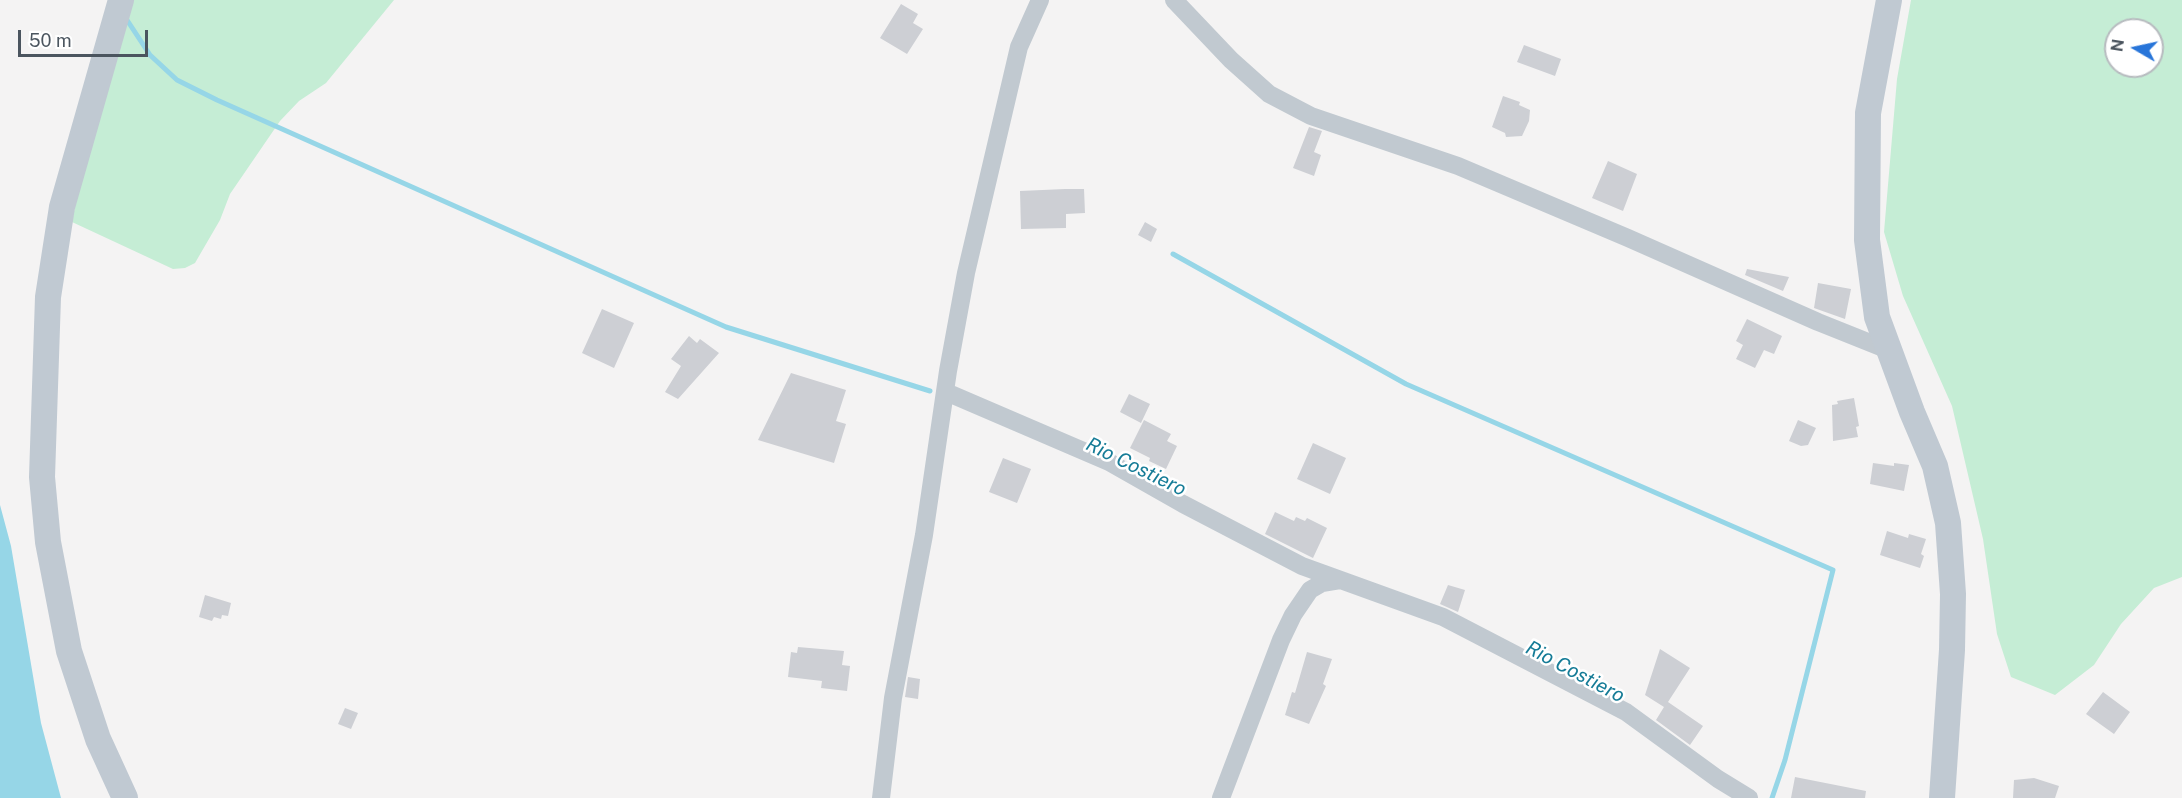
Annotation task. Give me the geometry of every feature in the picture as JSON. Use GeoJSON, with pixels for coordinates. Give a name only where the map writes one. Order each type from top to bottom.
{"type":"FeatureCollection","features":[{"type":"Feature","properties":{"kind":"main road"},"geometry":{"type":"LineString","coordinates":[[1889,0],[1868,113],[1867,240],[1877,317],[1935,466],[1948,523],[1953,594],[1952,650],[1942,798]]}},
{"type":"Feature","properties":{"kind":"main road"},"geometry":{"type":"LineString","coordinates":[[119,9],[60,218],[48,297],[42,477],[48,542],[69,651],[98,739],[125,798]]}},
{"type":"Feature","properties":{"kind":"street"},"geometry":{"type":"LineString","coordinates":[[881,798],[893,698],[924,535],[948,370],[966,273],[1019,47],[1040,0]]}},
{"type":"Feature","properties":{"kind":"street"},"geometry":{"type":"LineString","coordinates":[[1174,0],[1231,60],[1269,94],[1311,116],[1458,166],[1888,350]]}},
{"type":"Feature","properties":{"kind":"street"},"geometry":{"type":"LineString","coordinates":[[946,392],[1109,462],[1292,561],[1443,617],[1626,712],[1718,779],[1749,798]]}},
{"type":"Feature","properties":{"kind":"street"},"geometry":{"type":"LineString","coordinates":[[1221,798],[1281,640],[1293,615],[1310,590],[1322,583],[1342,580]]}},
{"type":"Feature","properties":{"kind":"green space"},"geometry":{"type":"Polygon","coordinates":[[[132,0],[394,0],[326,83],[299,101],[280,121],[230,194],[220,220],[195,263],[185,268],[173,269],[72,222],[78,190],[132,0]]]}},
{"type":"Feature","properties":{"kind":"green space"},"geometry":{"type":"Polygon","coordinates":[[[1911,0],[2182,0],[2182,577],[2154,588],[2121,624],[2094,665],[2055,695],[2011,677],[1997,634],[1983,539],[1952,406],[1903,296],[1884,232],[1897,79],[1911,0]]]}},
{"type":"Feature","properties":{"kind":"water"},"geometry":{"type":"Polygon","coordinates":[[[0,505],[11,546],[41,723],[61,798],[0,798],[0,505]]]}},
{"type":"Feature","properties":{"kind":"building"},"geometry":{"type":"Polygon","coordinates":[[[901,4],[918,14],[913,23],[923,29],[907,54],[880,38],[901,4]]]}},
{"type":"Feature","properties":{"kind":"building"},"geometry":{"type":"Polygon","coordinates":[[[1524,45],[1561,59],[1555,76],[1517,62],[1524,45]]]}},
{"type":"Feature","properties":{"kind":"building"},"geometry":{"type":"Polygon","coordinates":[[[1503,96],[1520,102],[1519,105],[1530,110],[1529,121],[1522,136],[1506,137],[1505,133],[1492,127],[1503,96]]]}},
{"type":"Feature","properties":{"kind":"building"},"geometry":{"type":"Polygon","coordinates":[[[1309,127],[1322,131],[1314,152],[1321,155],[1314,176],[1293,168],[1309,127]]]}},
{"type":"Feature","properties":{"kind":"building"},"geometry":{"type":"Polygon","coordinates":[[[1608,161],[1637,174],[1623,211],[1592,198],[1608,161]]]}},
{"type":"Feature","properties":{"kind":"building"},"geometry":{"type":"Polygon","coordinates":[[[1084,189],[1085,213],[1066,214],[1066,228],[1021,229],[1020,191],[1084,189]]]}},
{"type":"Feature","properties":{"kind":"building"},"geometry":{"type":"Polygon","coordinates":[[[1145,222],[1157,229],[1151,242],[1138,235],[1145,222]]]}},
{"type":"Feature","properties":{"kind":"building"},"geometry":{"type":"Polygon","coordinates":[[[1747,269],[1789,277],[1783,291],[1745,275],[1747,269]]]}},
{"type":"Feature","properties":{"kind":"building"},"geometry":{"type":"Polygon","coordinates":[[[1818,283],[1851,289],[1845,319],[1814,308],[1818,283]]]}},
{"type":"Feature","properties":{"kind":"building"},"geometry":{"type":"Polygon","coordinates":[[[602,309],[634,323],[614,368],[582,353],[602,309]]]}},
{"type":"Feature","properties":{"kind":"building"},"geometry":{"type":"Polygon","coordinates":[[[1747,319],[1782,336],[1774,354],[1764,350],[1755,368],[1736,359],[1743,345],[1736,341],[1747,319]]]}},
{"type":"Feature","properties":{"kind":"building"},"geometry":{"type":"Polygon","coordinates":[[[689,336],[697,343],[700,339],[719,353],[678,399],[665,392],[681,366],[671,359],[689,336]]]}},
{"type":"Feature","properties":{"kind":"building"},"geometry":{"type":"Polygon","coordinates":[[[791,373],[846,390],[836,421],[846,424],[834,463],[758,440],[791,373]]]}},
{"type":"Feature","properties":{"kind":"building"},"geometry":{"type":"Polygon","coordinates":[[[1129,394],[1150,404],[1141,423],[1120,412],[1129,394]]]}},
{"type":"Feature","properties":{"kind":"building"},"geometry":{"type":"Polygon","coordinates":[[[1854,398],[1859,426],[1856,427],[1858,437],[1833,441],[1832,405],[1838,404],[1837,401],[1854,398]]]}},
{"type":"Feature","properties":{"kind":"building"},"geometry":{"type":"Polygon","coordinates":[[[1144,420],[1171,434],[1167,441],[1177,446],[1166,469],[1130,448],[1144,420]]]}},
{"type":"Feature","properties":{"kind":"building"},"geometry":{"type":"Polygon","coordinates":[[[1798,420],[1816,428],[1808,445],[1801,446],[1789,441],[1798,420]]]}},
{"type":"Feature","properties":{"kind":"building"},"geometry":{"type":"Polygon","coordinates":[[[1313,443],[1346,458],[1330,494],[1297,479],[1313,443]]]}},
{"type":"Feature","properties":{"kind":"building"},"geometry":{"type":"Polygon","coordinates":[[[1003,458],[1031,469],[1017,503],[989,492],[1003,458]]]}},
{"type":"Feature","properties":{"kind":"building"},"geometry":{"type":"Polygon","coordinates":[[[1873,463],[1894,466],[1894,463],[1909,465],[1904,491],[1870,484],[1873,463]]]}},
{"type":"Feature","properties":{"kind":"building"},"geometry":{"type":"Polygon","coordinates":[[[1275,512],[1294,521],[1296,517],[1305,521],[1307,518],[1327,528],[1313,558],[1265,534],[1275,512]]]}},
{"type":"Feature","properties":{"kind":"building"},"geometry":{"type":"Polygon","coordinates":[[[1887,531],[1908,538],[1909,534],[1926,539],[1921,554],[1924,556],[1920,568],[1880,555],[1887,531]]]}},
{"type":"Feature","properties":{"kind":"building"},"geometry":{"type":"Polygon","coordinates":[[[1448,585],[1465,590],[1458,612],[1440,604],[1448,585]]]}},
{"type":"Feature","properties":{"kind":"building"},"geometry":{"type":"Polygon","coordinates":[[[205,595],[231,603],[228,616],[222,615],[221,619],[214,617],[212,621],[199,617],[205,595]]]}},
{"type":"Feature","properties":{"kind":"building"},"geometry":{"type":"Polygon","coordinates":[[[798,647],[844,651],[842,665],[850,666],[847,691],[821,688],[822,681],[788,677],[791,652],[797,653],[798,647]]]}},
{"type":"Feature","properties":{"kind":"building"},"geometry":{"type":"Polygon","coordinates":[[[1660,649],[1690,668],[1668,702],[1703,726],[1690,745],[1656,720],[1664,707],[1645,695],[1660,649]]]}},
{"type":"Feature","properties":{"kind":"building"},"geometry":{"type":"Polygon","coordinates":[[[1307,652],[1332,659],[1323,684],[1326,686],[1309,724],[1285,715],[1292,692],[1295,693],[1307,652]]]}},
{"type":"Feature","properties":{"kind":"building"},"geometry":{"type":"Polygon","coordinates":[[[908,677],[920,679],[918,699],[905,697],[908,677]]]}},
{"type":"Feature","properties":{"kind":"building"},"geometry":{"type":"Polygon","coordinates":[[[2103,692],[2130,712],[2114,734],[2086,714],[2103,692]]]}},
{"type":"Feature","properties":{"kind":"building"},"geometry":{"type":"Polygon","coordinates":[[[345,708],[358,713],[351,729],[338,724],[345,708]]]}},
{"type":"Feature","properties":{"kind":"building"},"geometry":{"type":"Polygon","coordinates":[[[1795,777],[1866,791],[1865,798],[1791,798],[1795,777]]]}},
{"type":"Feature","properties":{"kind":"building"},"geometry":{"type":"Polygon","coordinates":[[[2034,778],[2059,786],[2055,798],[2013,798],[2014,780],[2034,778]]]}},
{"type":"Feature","properties":{"kind":"waterway"},"geometry":{"type":"LineString","coordinates":[[125,17],[150,55],[177,80],[217,100],[726,327],[930,391]]}},
{"type":"Feature","properties":{"kind":"waterway"},"geometry":{"type":"LineString","coordinates":[[1173,254],[1406,384],[1833,570],[1785,760],[1772,798]]}},
{"type":"Feature","properties":{"kind":"water label","name":"Rio Costiero"},"geometry":{"type":"Point","coordinates":[1136,467]}},
{"type":"Feature","properties":{"kind":"water label","name":"Rio Costiero"},"geometry":{"type":"Point","coordinates":[1575,672]}}]}
